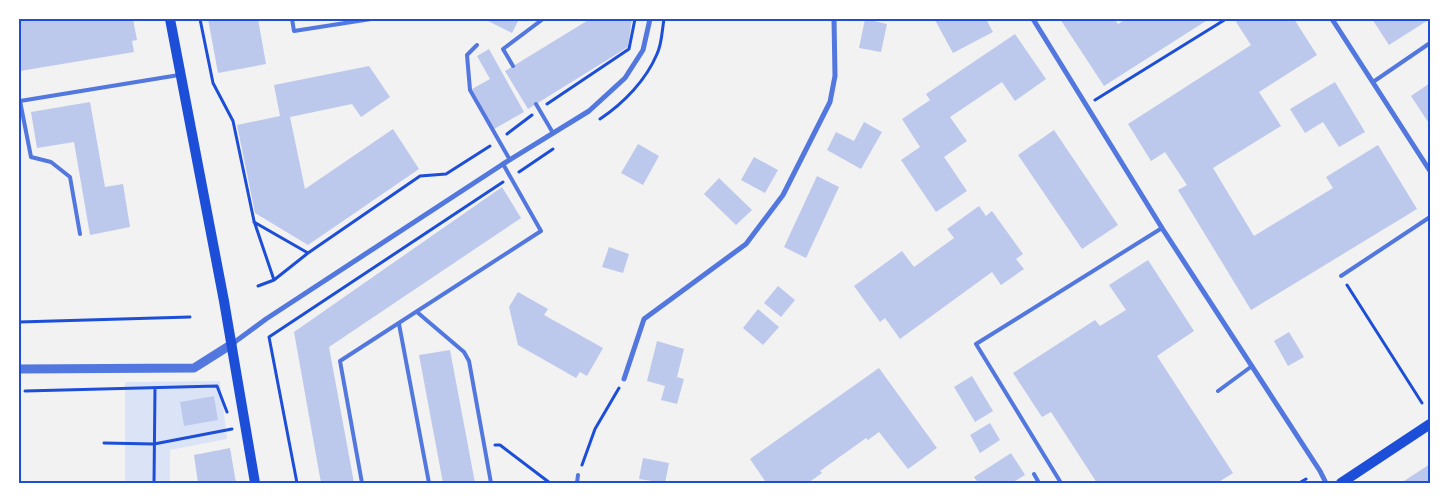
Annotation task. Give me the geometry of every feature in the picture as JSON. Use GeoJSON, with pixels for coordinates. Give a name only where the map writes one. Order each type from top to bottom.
{"type":"FeatureCollection","features":[{"type":"Feature","properties":{"kind":"main road"},"geometry":{"type":"LineString","coordinates":[[170,19],[232,344],[255,483]]}},
{"type":"Feature","properties":{"kind":"main road"},"geometry":{"type":"LineString","coordinates":[[1341,483],[1430,424]]}},
{"type":"Feature","properties":{"kind":"street"},"geometry":{"type":"LineString","coordinates":[[19,369],[194,368],[502,164],[589,111],[625,78],[643,50],[650,19]]}},
{"type":"Feature","properties":{"kind":"street"},"geometry":{"type":"LineString","coordinates":[[624,379],[644,319],[746,244],[783,195],[830,102],[836,76],[834,19]]}},
{"type":"Feature","properties":{"kind":"street"},"geometry":{"type":"LineString","coordinates":[[1032,19],[1162,228],[1326,483]]}},
{"type":"Feature","properties":{"kind":"street"},"geometry":{"type":"LineString","coordinates":[[1332,19],[1430,172]]}},
{"type":"Feature","properties":{"kind":"lane"},"geometry":{"type":"LineString","coordinates":[[292,19],[294,31],[372,19]]}},
{"type":"Feature","properties":{"kind":"lane"},"geometry":{"type":"LineString","coordinates":[[513,66],[503,49],[543,19]]}},
{"type":"Feature","properties":{"kind":"lane"},"geometry":{"type":"LineString","coordinates":[[1373,82],[1430,43]]}},
{"type":"Feature","properties":{"kind":"lane"},"geometry":{"type":"LineString","coordinates":[[477,45],[467,55],[470,90],[510,160]]}},
{"type":"Feature","properties":{"kind":"lane"},"geometry":{"type":"LineString","coordinates":[[80,234],[70,177],[51,162],[31,157],[20,101],[181,75]]}},
{"type":"Feature","properties":{"kind":"lane"},"geometry":{"type":"LineString","coordinates":[[536,104],[553,133]]}},
{"type":"Feature","properties":{"kind":"lane"},"geometry":{"type":"LineString","coordinates":[[362,483],[340,361],[541,231],[502,164]]}},
{"type":"Feature","properties":{"kind":"lane"},"geometry":{"type":"LineString","coordinates":[[1341,276],[1430,217]]}},
{"type":"Feature","properties":{"kind":"lane"},"geometry":{"type":"LineString","coordinates":[[1061,483],[976,344],[1162,228]]}},
{"type":"Feature","properties":{"kind":"lane"},"geometry":{"type":"LineString","coordinates":[[417,312],[464,352],[470,361],[491,483]]}},
{"type":"Feature","properties":{"kind":"lane"},"geometry":{"type":"LineString","coordinates":[[399,324],[429,483]]}},
{"type":"Feature","properties":{"kind":"lane"},"geometry":{"type":"LineString","coordinates":[[1218,392],[1252,366]]}},
{"type":"Feature","properties":{"kind":"lane"},"geometry":{"type":"LineString","coordinates":[[1034,474],[1039,483]]}},
{"type":"Feature","properties":{"kind":"lane"},"geometry":{"type":"LineString","coordinates":[[577,483],[578,475]]}},
{"type":"Feature","properties":{"kind":"path"},"geometry":{"type":"LineString","coordinates":[[200,19],[213,83],[233,122],[254,221],[274,280]]}},
{"type":"Feature","properties":{"kind":"path"},"geometry":{"type":"LineString","coordinates":[[258,286],[274,280],[308,253],[420,176],[446,174],[499,140],[539,110],[629,49],[635,19]]}},
{"type":"Feature","properties":{"kind":"path"},"geometry":{"type":"LineString","coordinates":[[1086,105],[1226,19]]}},
{"type":"Feature","properties":{"kind":"path"},"geometry":{"type":"LineString","coordinates":[[254,221],[308,253]]}},
{"type":"Feature","properties":{"kind":"path"},"geometry":{"type":"LineString","coordinates":[[1341,276],[1422,403]]}},
{"type":"Feature","properties":{"kind":"path"},"geometry":{"type":"LineString","coordinates":[[19,322],[190,317]]}},
{"type":"Feature","properties":{"kind":"path"},"geometry":{"type":"LineString","coordinates":[[269,337],[297,483]]}},
{"type":"Feature","properties":{"kind":"path"},"geometry":{"type":"LineString","coordinates":[[578,475],[595,428],[624,379]]}},
{"type":"Feature","properties":{"kind":"path"},"geometry":{"type":"LineString","coordinates":[[25,391],[217,386]]}},
{"type":"Feature","properties":{"kind":"path"},"geometry":{"type":"LineString","coordinates":[[154,388],[154,483]]}},
{"type":"Feature","properties":{"kind":"path"},"geometry":{"type":"LineString","coordinates":[[104,443],[154,444],[233,429]]}},
{"type":"Feature","properties":{"kind":"path"},"geometry":{"type":"LineString","coordinates":[[500,445],[550,483]]}},
{"type":"Feature","properties":{"kind":"path"},"geometry":{"type":"LineString","coordinates":[[1299,483],[1306,479]]}},
{"type":"Feature","properties":{"kind":"shaded area"},"geometry":{"type":"Polygon","coordinates":[[[220,381],[227,439],[170,450],[170,483],[125,483],[125,382],[220,381]]]}},
{"type":"Feature","properties":{"kind":"building"},"geometry":{"type":"Polygon","coordinates":[[[19,19],[133,19],[137,40],[132,41],[134,52],[20,71],[19,19]]]}},
{"type":"Feature","properties":{"kind":"building"},"geometry":{"type":"Polygon","coordinates":[[[208,19],[258,19],[266,64],[218,73],[208,19]]]}},
{"type":"Feature","properties":{"kind":"building"},"geometry":{"type":"Polygon","coordinates":[[[484,19],[519,19],[512,33],[484,19]]]}},
{"type":"Feature","properties":{"kind":"building"},"geometry":{"type":"Polygon","coordinates":[[[590,19],[632,19],[628,47],[528,109],[505,71],[590,19]]]}},
{"type":"Feature","properties":{"kind":"building"},"geometry":{"type":"Polygon","coordinates":[[[865,19],[887,24],[881,52],[859,48],[865,19]]]}},
{"type":"Feature","properties":{"kind":"building"},"geometry":{"type":"Polygon","coordinates":[[[986,19],[993,32],[953,53],[935,20],[986,19]]]}},
{"type":"Feature","properties":{"kind":"building"},"geometry":{"type":"Polygon","coordinates":[[[1060,19],[1114,19],[1118,24],[1126,19],[1209,19],[1104,86],[1060,19]]]}},
{"type":"Feature","properties":{"kind":"building"},"geometry":{"type":"Polygon","coordinates":[[[1240,19],[1294,19],[1317,55],[1259,92],[1281,126],[1213,168],[1254,236],[1333,188],[1326,177],[1378,145],[1417,209],[1251,310],[1178,190],[1187,185],[1165,152],[1151,161],[1128,124],[1251,45],[1236,22],[1240,19]]]}},
{"type":"Feature","properties":{"kind":"building"},"geometry":{"type":"Polygon","coordinates":[[[1372,19],[1430,19],[1389,45],[1372,19]]]}},
{"type":"Feature","properties":{"kind":"building"},"geometry":{"type":"Polygon","coordinates":[[[1015,34],[1046,79],[1015,101],[1002,82],[950,117],[967,141],[944,157],[967,191],[936,212],[901,160],[920,147],[902,119],[930,100],[926,94],[1015,34]]]}},
{"type":"Feature","properties":{"kind":"building"},"geometry":{"type":"Polygon","coordinates":[[[489,49],[524,112],[494,129],[472,89],[490,79],[477,56],[489,49]]]}},
{"type":"Feature","properties":{"kind":"building"},"geometry":{"type":"Polygon","coordinates":[[[369,66],[390,97],[361,117],[352,104],[290,117],[305,189],[393,129],[419,169],[308,245],[255,213],[237,125],[280,116],[274,85],[369,66]]]}},
{"type":"Feature","properties":{"kind":"building"},"geometry":{"type":"Polygon","coordinates":[[[1335,82],[1365,132],[1339,147],[1323,122],[1305,133],[1290,109],[1335,82]]]}},
{"type":"Feature","properties":{"kind":"building"},"geometry":{"type":"Polygon","coordinates":[[[1430,83],[1430,125],[1411,96],[1430,83]]]}},
{"type":"Feature","properties":{"kind":"building"},"geometry":{"type":"Polygon","coordinates":[[[90,102],[105,187],[123,184],[130,227],[90,235],[74,142],[37,148],[31,112],[90,102]]]}},
{"type":"Feature","properties":{"kind":"building"},"geometry":{"type":"Polygon","coordinates":[[[864,122],[882,132],[861,169],[827,150],[836,132],[854,141],[864,122]]]}},
{"type":"Feature","properties":{"kind":"building"},"geometry":{"type":"Polygon","coordinates":[[[1054,130],[1118,225],[1082,249],[1018,155],[1054,130]]]}},
{"type":"Feature","properties":{"kind":"building"},"geometry":{"type":"Polygon","coordinates":[[[638,144],[659,156],[643,185],[621,173],[638,144]]]}},
{"type":"Feature","properties":{"kind":"building"},"geometry":{"type":"Polygon","coordinates":[[[754,157],[778,170],[765,193],[741,180],[754,157]]]}},
{"type":"Feature","properties":{"kind":"building"},"geometry":{"type":"Polygon","coordinates":[[[817,176],[839,187],[806,258],[784,247],[817,176]]]}},
{"type":"Feature","properties":{"kind":"building"},"geometry":{"type":"Polygon","coordinates":[[[719,178],[752,210],[736,225],[704,194],[719,178]]]}},
{"type":"Feature","properties":{"kind":"building"},"geometry":{"type":"Polygon","coordinates":[[[502,187],[521,218],[329,347],[354,483],[321,483],[294,332],[502,187]]]}},
{"type":"Feature","properties":{"kind":"building"},"geometry":{"type":"Polygon","coordinates":[[[979,206],[986,216],[992,211],[1023,254],[1016,259],[1024,269],[1001,285],[992,272],[900,339],[885,318],[880,322],[854,286],[902,251],[914,267],[954,238],[947,229],[979,206]]]}},
{"type":"Feature","properties":{"kind":"building"},"geometry":{"type":"Polygon","coordinates":[[[609,247],[629,254],[623,273],[602,267],[609,247]]]}},
{"type":"Feature","properties":{"kind":"building"},"geometry":{"type":"Polygon","coordinates":[[[1148,260],[1194,331],[1157,356],[1233,473],[1217,483],[1097,483],[1051,412],[1042,417],[1013,373],[1095,320],[1100,326],[1126,310],[1109,285],[1148,260]]]}},
{"type":"Feature","properties":{"kind":"building"},"geometry":{"type":"Polygon","coordinates":[[[778,286],[795,300],[781,317],[764,303],[778,286]]]}},
{"type":"Feature","properties":{"kind":"building"},"geometry":{"type":"Polygon","coordinates":[[[518,292],[548,309],[544,315],[603,348],[587,376],[580,372],[576,378],[518,345],[509,307],[518,292]]]}},
{"type":"Feature","properties":{"kind":"building"},"geometry":{"type":"Polygon","coordinates":[[[758,309],[779,327],[763,345],[743,328],[758,309]]]}},
{"type":"Feature","properties":{"kind":"building"},"geometry":{"type":"Polygon","coordinates":[[[1289,332],[1304,357],[1288,366],[1274,341],[1289,332]]]}},
{"type":"Feature","properties":{"kind":"building"},"geometry":{"type":"Polygon","coordinates":[[[657,341],[684,349],[677,377],[684,379],[677,404],[661,400],[665,386],[647,381],[657,341]]]}},
{"type":"Feature","properties":{"kind":"building"},"geometry":{"type":"Polygon","coordinates":[[[450,350],[475,483],[443,483],[419,355],[450,350]]]}},
{"type":"Feature","properties":{"kind":"building"},"geometry":{"type":"Polygon","coordinates":[[[879,368],[937,448],[908,469],[879,432],[868,440],[866,438],[820,471],[822,473],[808,483],[762,483],[765,481],[750,459],[879,368]]]}},
{"type":"Feature","properties":{"kind":"building"},"geometry":{"type":"Polygon","coordinates":[[[972,376],[993,411],[975,422],[954,387],[972,376]]]}},
{"type":"Feature","properties":{"kind":"building"},"geometry":{"type":"Polygon","coordinates":[[[214,396],[218,420],[184,426],[180,402],[214,396]]]}},
{"type":"Feature","properties":{"kind":"building"},"geometry":{"type":"Polygon","coordinates":[[[19,409],[21,409],[20,431],[19,431],[19,409]]]}},
{"type":"Feature","properties":{"kind":"building"},"geometry":{"type":"Polygon","coordinates":[[[990,423],[1000,440],[980,453],[970,435],[990,423]]]}},
{"type":"Feature","properties":{"kind":"building"},"geometry":{"type":"Polygon","coordinates":[[[230,448],[236,483],[198,483],[194,455],[230,448]]]}},
{"type":"Feature","properties":{"kind":"building"},"geometry":{"type":"Polygon","coordinates":[[[1011,453],[1025,475],[1012,483],[978,483],[974,477],[1011,453]]]}},
{"type":"Feature","properties":{"kind":"building"},"geometry":{"type":"Polygon","coordinates":[[[643,458],[669,463],[665,483],[639,479],[643,458]]]}},
{"type":"Feature","properties":{"kind":"building"},"geometry":{"type":"Polygon","coordinates":[[[1430,464],[1430,483],[1401,483],[1430,464]]]}}]}
